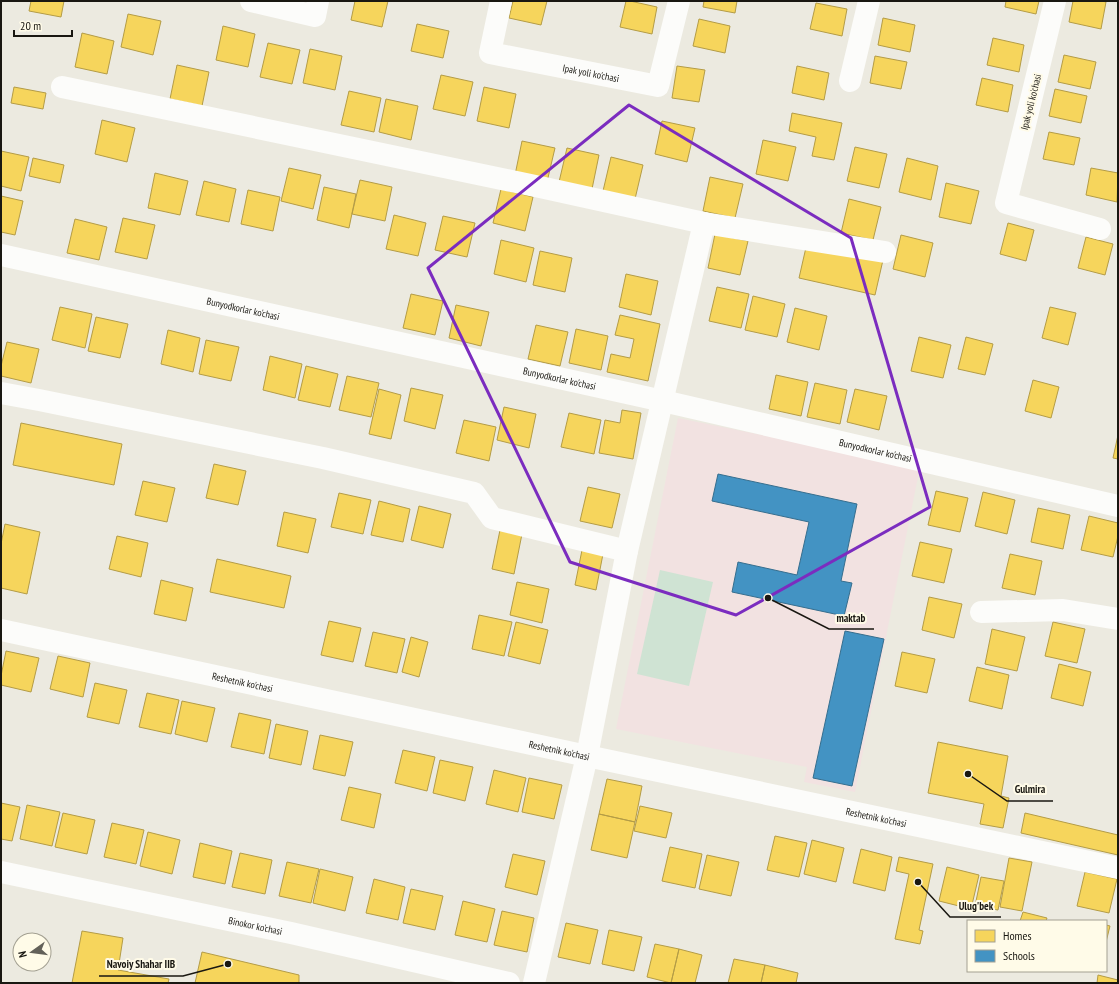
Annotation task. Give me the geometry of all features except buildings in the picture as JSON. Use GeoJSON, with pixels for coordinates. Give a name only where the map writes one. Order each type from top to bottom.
{"type":"FeatureCollection","features":[{"type":"Feature","properties":{"kind":"street"},"geometry":{"type":"LineString","coordinates":[[251,1],[315,16],[318,1]]}},
{"type":"Feature","properties":{"kind":"street","name":"Ipak yoli ko'chasi"},"geometry":{"type":"LineString","coordinates":[[501,1],[490,53],[658,86],[679,1]]}},
{"type":"Feature","properties":{"kind":"street"},"geometry":{"type":"LineString","coordinates":[[850,81],[868,1]]}},
{"type":"Feature","properties":{"kind":"street","name":"Ipak yoli ko'chasi"},"geometry":{"type":"LineString","coordinates":[[1055,1],[1006,203],[1100,229]]}},
{"type":"Feature","properties":{"kind":"street"},"geometry":{"type":"LineString","coordinates":[[62,87],[540,187],[704,223],[885,252]]}},
{"type":"Feature","properties":{"kind":"street"},"geometry":{"type":"LineString","coordinates":[[534,983],[587,756],[627,551],[704,223]]}},
{"type":"Feature","properties":{"kind":"street","name":"Bunyodkorlar ko'chasi"},"geometry":{"type":"LineString","coordinates":[[1,255],[663,401],[1118,506]]}},
{"type":"Feature","properties":{"kind":"street"},"geometry":{"type":"LineString","coordinates":[[1,393],[323,458],[474,494],[492,518],[627,551]]}},
{"type":"Feature","properties":{"kind":"street"},"geometry":{"type":"LineString","coordinates":[[980,612],[1063,610],[1118,620]]}},
{"type":"Feature","properties":{"kind":"street","name":"Reshetnik ko'chasi"},"geometry":{"type":"LineString","coordinates":[[1,630],[1118,868]]}},
{"type":"Feature","properties":{"kind":"street","name":"Binokor ko'chasi"},"geometry":{"type":"LineString","coordinates":[[1,872],[291,933],[509,983]]}},
{"type":"Feature","properties":{"kind":"highlighted area"},"geometry":{"type":"Polygon","coordinates":[[[629,105],[851,238],[930,507],[736,615],[570,562],[428,268],[629,105]]]}},
{"type":"Feature","properties":{"kind":"shaded area"},"geometry":{"type":"Polygon","coordinates":[[[678,418],[920,467],[855,792],[804,782],[807,767],[616,729],[678,418]]]}},
{"type":"Feature","properties":{"kind":"green space"},"geometry":{"type":"Polygon","coordinates":[[[660,570],[713,582],[689,686],[637,674],[660,570]]]}},
{"type":"Feature","properties":{"kind":"place","name":"maktab"},"geometry":{"type":"Point","coordinates":[768,598]}},
{"type":"Feature","properties":{"kind":"place","name":"Gulmira"},"geometry":{"type":"Point","coordinates":[968,774]}},
{"type":"Feature","properties":{"kind":"place","name":"Ulug'bek"},"geometry":{"type":"Point","coordinates":[918,882]}},
{"type":"Feature","properties":{"kind":"place","name":"Navoiy Shahar IIB"},"geometry":{"type":"Point","coordinates":[228,964]}}]}
